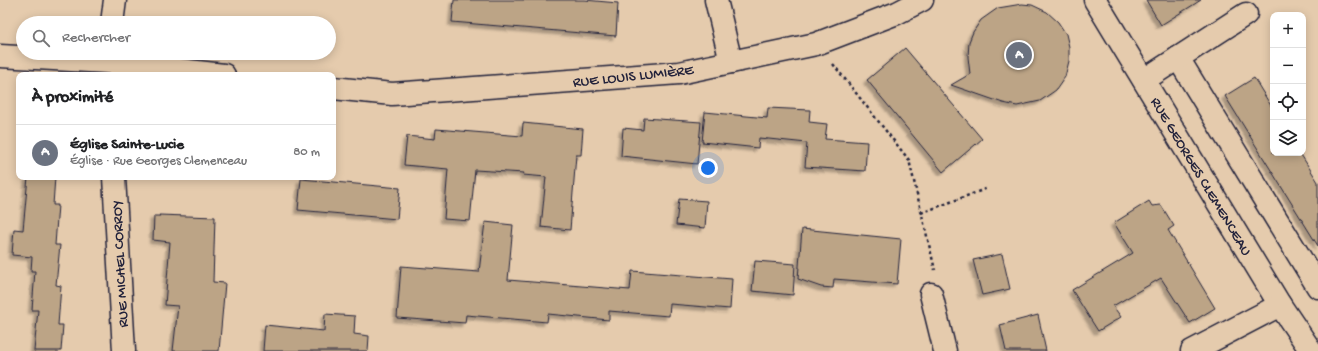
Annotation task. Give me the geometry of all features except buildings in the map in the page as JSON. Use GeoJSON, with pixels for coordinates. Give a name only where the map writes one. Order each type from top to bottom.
{"type":"FeatureCollection","features":[{"type":"Feature","properties":{"kind":"street"},"geometry":{"type":"LineString","coordinates":[[113,16],[115,0]]}},
{"type":"Feature","properties":{"kind":"street"},"geometry":{"type":"LineString","coordinates":[[716,0],[731,62]]}},
{"type":"Feature","properties":{"kind":"street","name":"RUE LOUIS LUMIÈRE"},"geometry":{"type":"LineString","coordinates":[[336,88],[392,94],[679,73],[816,44],[897,13],[922,0]]}},
{"type":"Feature","properties":{"kind":"street","name":"RUE GEORGES CLEMENCEAU"},"geometry":{"type":"LineString","coordinates":[[1095,0],[1280,305],[1311,351]]}},
{"type":"Feature","properties":{"kind":"street"},"geometry":{"type":"LineString","coordinates":[[1144,80],[1246,14]]}},
{"type":"Feature","properties":{"kind":"street"},"geometry":{"type":"LineString","coordinates":[[0,56],[16,57]]}},
{"type":"Feature","properties":{"kind":"street"},"geometry":{"type":"LineString","coordinates":[[1178,58],[1318,287]]}},
{"type":"Feature","properties":{"kind":"street"},"geometry":{"type":"LineString","coordinates":[[62,60],[195,72]]}},
{"type":"Feature","properties":{"kind":"street","name":"RUE MICHEL CORROY"},"geometry":{"type":"LineString","coordinates":[[114,180],[124,351]]}},
{"type":"Feature","properties":{"kind":"street"},"geometry":{"type":"LineString","coordinates":[[931,294],[945,351]]}},
{"type":"Feature","properties":{"kind":"street"},"geometry":{"type":"LineString","coordinates":[[1192,351],[1280,305]]}},
{"type":"Feature","properties":{"kind":"path"},"geometry":{"type":"LineString","coordinates":[[816,44],[909,160],[936,275],[931,294]]}},
{"type":"Feature","properties":{"kind":"path"},"geometry":{"type":"LineString","coordinates":[[921,213],[988,188]]}},
{"type":"Feature","properties":{"kind":"place","name":"Église Sainte-Lucie"},"geometry":{"type":"Point","coordinates":[1019,55]}}]}
